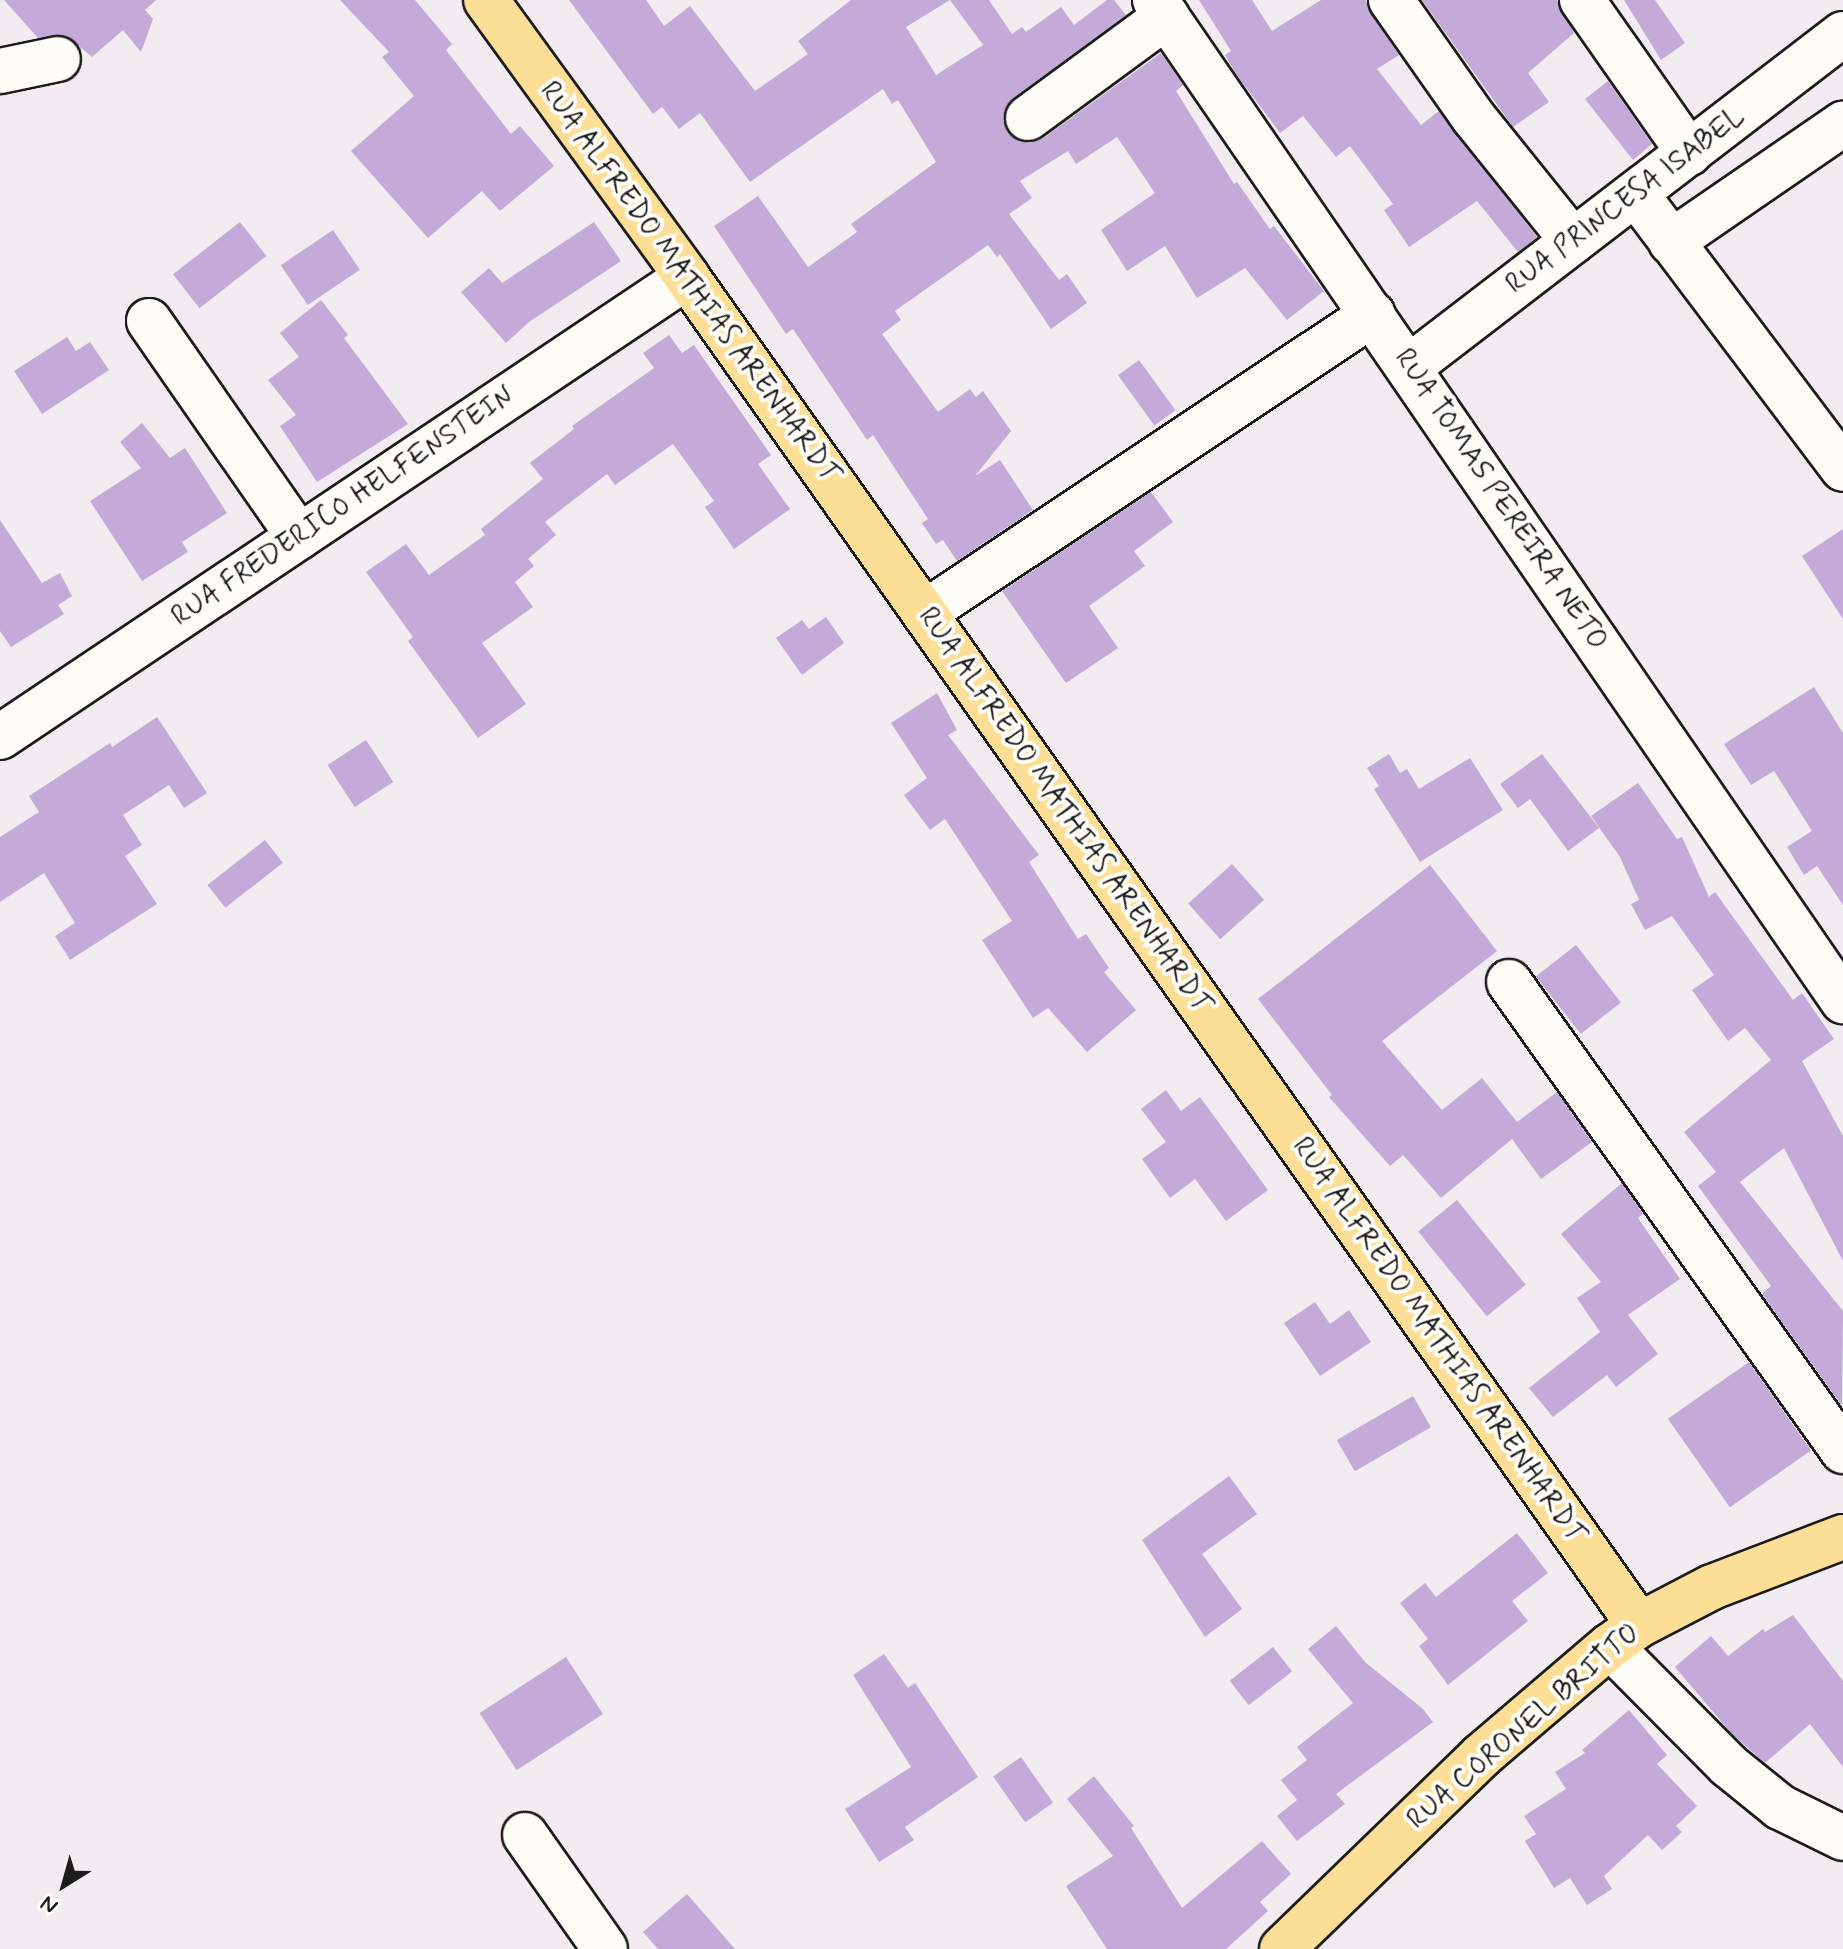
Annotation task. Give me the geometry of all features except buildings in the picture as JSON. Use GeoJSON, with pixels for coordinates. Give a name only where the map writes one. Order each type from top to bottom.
{"type":"FeatureCollection","features":[{"type":"Feature","properties":{"kind":"main road","name":"RUA ALFREDO MATHIAS ARENHARDT"},"geometry":{"type":"LineString","coordinates":[[486,0],[687,277],[924,613],[1624,1636]]}},
{"type":"Feature","properties":{"kind":"main road","name":"RUA CORONEL BRITTO"},"geometry":{"type":"LineString","coordinates":[[1282,1949],[1481,1756],[1624,1636],[1712,1587],[1843,1537]]}},
{"type":"Feature","properties":{"kind":"street"},"geometry":{"type":"LineString","coordinates":[[1391,0],[1474,118],[1573,241]]}},
{"type":"Feature","properties":{"kind":"street"},"geometry":{"type":"LineString","coordinates":[[1582,0],[1689,153]]}},
{"type":"Feature","properties":{"kind":"street"},"geometry":{"type":"LineString","coordinates":[[1028,118],[1161,8]]}},
{"type":"Feature","properties":{"kind":"street","name":"RUA TOMAS PEREIRA NETO"},"geometry":{"type":"LineString","coordinates":[[1161,8],[1843,1001]]}},
{"type":"Feature","properties":{"kind":"street","name":"RUA PRINCESA ISABEL"},"geometry":{"type":"LineString","coordinates":[[1409,367],[1843,34]]}},
{"type":"Feature","properties":{"kind":"street"},"geometry":{"type":"LineString","coordinates":[[0,71],[58,59]]}},
{"type":"Feature","properties":{"kind":"street"},"geometry":{"type":"LineString","coordinates":[[1671,242],[1843,124]]}},
{"type":"Feature","properties":{"kind":"street"},"geometry":{"type":"LineString","coordinates":[[1636,194],[1843,469]]}},
{"type":"Feature","properties":{"kind":"street","name":"RUA FREDERICO HELFENSTEIN"},"geometry":{"type":"LineString","coordinates":[[0,737],[687,277]]}},
{"type":"Feature","properties":{"kind":"street"},"geometry":{"type":"LineString","coordinates":[[924,613],[1373,314]]}},
{"type":"Feature","properties":{"kind":"street"},"geometry":{"type":"LineString","coordinates":[[149,321],[299,537]]}},
{"type":"Feature","properties":{"kind":"street"},"geometry":{"type":"LineString","coordinates":[[1509,982],[1843,1451]]}},
{"type":"Feature","properties":{"kind":"street","name":"RUA ALFREDO MATHIAS ARENHARDT"},"geometry":{"type":"LineString","coordinates":[[1624,1636],[1728,1765],[1780,1807],[1843,1838]]}},
{"type":"Feature","properties":{"kind":"street"},"geometry":{"type":"LineString","coordinates":[[525,1835],[605,1949]]}}]}
